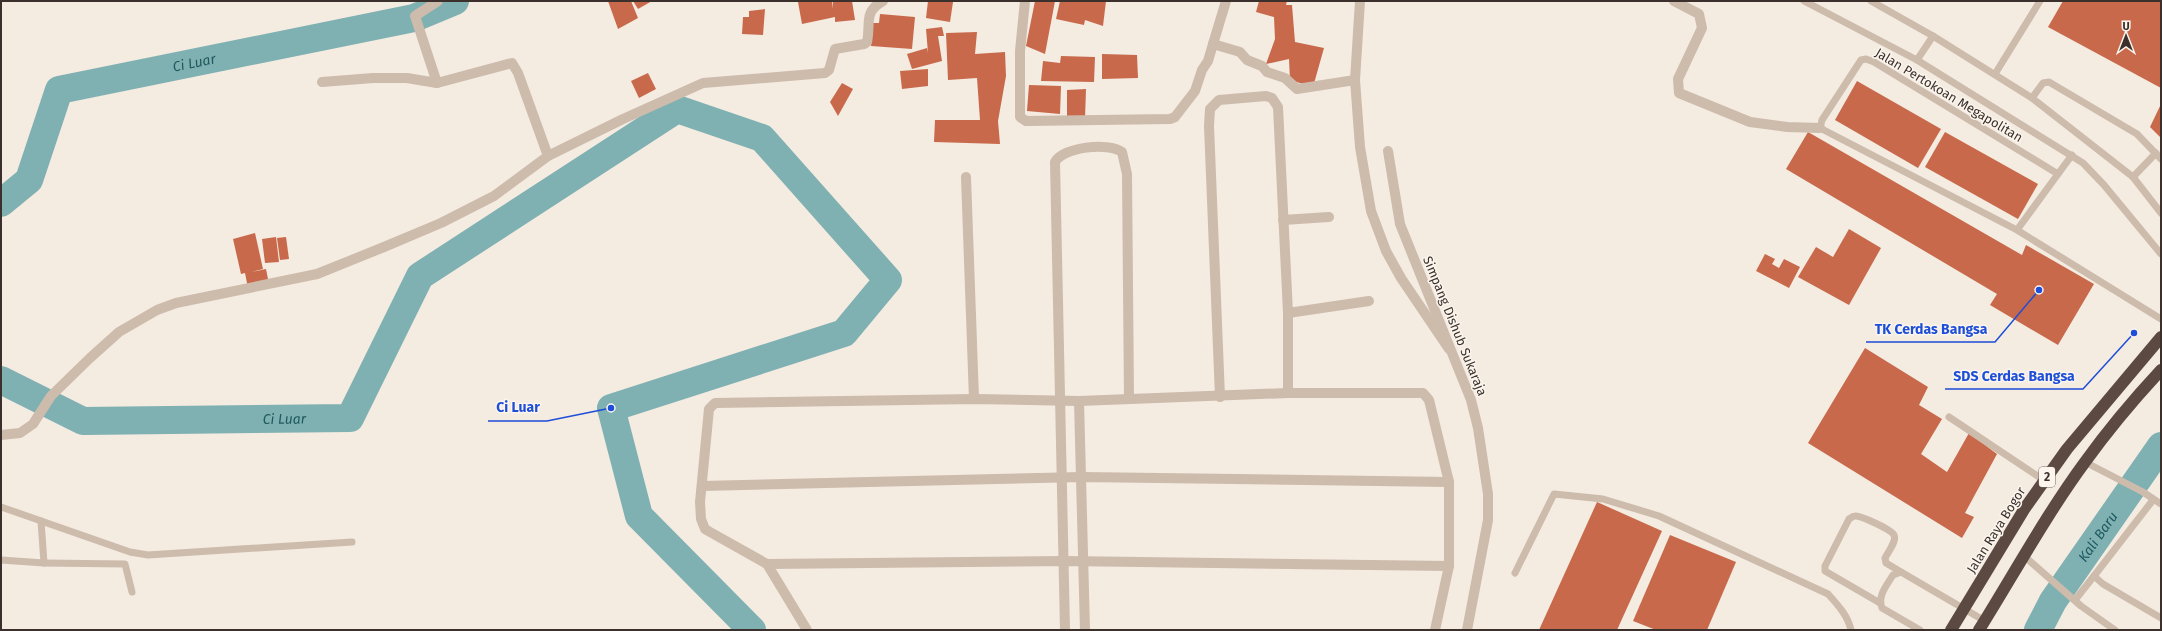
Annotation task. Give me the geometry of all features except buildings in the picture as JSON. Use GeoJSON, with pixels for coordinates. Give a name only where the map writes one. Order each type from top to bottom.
{"type":"FeatureCollection","features":[{"type":"Feature","properties":{"kind":"highway","name":"Jalan Raya Bogor"},"geometry":{"type":"LineString","coordinates":[[1951,630],[2025,508],[2067,449],[2161,337]]}},
{"type":"Feature","properties":{"kind":"highway","name":"2"},"geometry":{"type":"LineString","coordinates":[[1982,625],[2024,556],[2085,462],[2135,399],[2161,370]]}},
{"type":"Feature","properties":{"kind":"street"},"geometry":{"type":"LineString","coordinates":[[436,78],[415,17],[438,1]]}},
{"type":"Feature","properties":{"kind":"street"},"geometry":{"type":"LineString","coordinates":[[1,435],[20,433],[33,424],[51,396],[119,332],[144,316],[176,303],[317,274],[441,223],[494,196],[548,156],[623,119],[703,83],[825,73],[829,70],[835,49],[864,44],[866,42],[869,15],[872,9],[884,1]]}},
{"type":"Feature","properties":{"kind":"street"},"geometry":{"type":"LineString","coordinates":[[1025,1],[1020,51],[1020,117],[1026,121],[1170,119],[1175,117],[1195,91],[1202,70],[1208,61],[1226,1]]}},
{"type":"Feature","properties":{"kind":"street"},"geometry":{"type":"LineString","coordinates":[[1674,1],[1699,14],[1702,28],[1678,79],[1679,94],[1750,122],[1779,126],[1820,128]]}},
{"type":"Feature","properties":{"kind":"street"},"geometry":{"type":"LineString","coordinates":[[1356,3],[1355,80],[1360,147],[1376,227],[1401,278],[1440,338],[1455,357]]}},
{"type":"Feature","properties":{"kind":"street"},"geometry":{"type":"LineString","coordinates":[[1213,44],[1240,52],[1247,60],[1262,66],[1267,72],[1285,78],[1297,89],[1355,80]]}},
{"type":"Feature","properties":{"kind":"street"},"geometry":{"type":"LineString","coordinates":[[322,82],[373,78],[436,78],[512,64],[518,73],[548,156]]}},
{"type":"Feature","properties":{"kind":"street"},"geometry":{"type":"LineString","coordinates":[[1220,397],[1209,126],[1210,110],[1219,100],[1266,96],[1272,98],[1276,102],[1288,313],[1288,393]]}},
{"type":"Feature","properties":{"kind":"street"},"geometry":{"type":"LineString","coordinates":[[1065,630],[1055,162],[1060,156],[1092,146],[1122,152],[1127,174],[1129,398]]}},
{"type":"Feature","properties":{"kind":"street","name":"Simpang Dishub Sukaraja"},"geometry":{"type":"LineString","coordinates":[[1388,151],[1400,224],[1420,278],[1443,326],[1472,400],[1478,428],[1488,494],[1488,520],[1467,630]]}},
{"type":"Feature","properties":{"kind":"street"},"geometry":{"type":"LineString","coordinates":[[966,177],[974,399]]}},
{"type":"Feature","properties":{"kind":"street"},"geometry":{"type":"LineString","coordinates":[[1283,220],[1329,218]]}},
{"type":"Feature","properties":{"kind":"street"},"geometry":{"type":"LineString","coordinates":[[1288,313],[1369,301]]}},
{"type":"Feature","properties":{"kind":"street"},"geometry":{"type":"LineString","coordinates":[[807,630],[767,564],[705,529],[701,519],[702,486],[709,409],[714,403],[974,399],[1060,399],[1078,401],[1129,398],[1220,397],[1288,393],[1423,393],[1429,400],[1449,482],[1449,566],[1435,630]]}},
{"type":"Feature","properties":{"kind":"street"},"geometry":{"type":"LineString","coordinates":[[1078,401],[1082,477],[1085,630]]}},
{"type":"Feature","properties":{"kind":"street"},"geometry":{"type":"LineString","coordinates":[[702,486],[1061,477],[1449,482]]}},
{"type":"Feature","properties":{"kind":"street"},"geometry":{"type":"LineString","coordinates":[[767,564],[1064,561],[1449,566]]}},
{"type":"Feature","properties":{"kind":"lane"},"geometry":{"type":"LineString","coordinates":[[1804,1],[1917,60],[2083,163],[2104,185],[2161,254]]}},
{"type":"Feature","properties":{"kind":"lane"},"geometry":{"type":"LineString","coordinates":[[1871,1],[1933,36],[2032,98],[2133,177],[2161,213]]}},
{"type":"Feature","properties":{"kind":"lane"},"geometry":{"type":"LineString","coordinates":[[1995,74],[2040,1]]}},
{"type":"Feature","properties":{"kind":"lane"},"geometry":{"type":"LineString","coordinates":[[1917,60],[1933,36]]}},
{"type":"Feature","properties":{"kind":"lane","name":"Jalan Pertokoan Megapolitan"},"geometry":{"type":"LineString","coordinates":[[1820,128],[1821,122],[1861,60],[1866,59],[2058,174]]}},
{"type":"Feature","properties":{"kind":"lane"},"geometry":{"type":"LineString","coordinates":[[2032,98],[2043,82],[2049,82],[2137,134],[2159,156],[2133,177]]}},
{"type":"Feature","properties":{"kind":"lane"},"geometry":{"type":"LineString","coordinates":[[1820,128],[2017,230],[2161,319]]}},
{"type":"Feature","properties":{"kind":"lane"},"geometry":{"type":"LineString","coordinates":[[2017,230],[2072,156]]}},
{"type":"Feature","properties":{"kind":"lane"},"geometry":{"type":"LineString","coordinates":[[1949,417],[2045,480]]}},
{"type":"Feature","properties":{"kind":"lane"},"geometry":{"type":"LineString","coordinates":[[2085,462],[2105,471],[2143,492],[2161,504]]}},
{"type":"Feature","properties":{"kind":"lane"},"geometry":{"type":"LineString","coordinates":[[1515,573],[1554,494],[1603,499],[1659,516],[1828,594],[1850,623],[1851,630]]}},
{"type":"Feature","properties":{"kind":"lane"},"geometry":{"type":"LineString","coordinates":[[2072,598],[2094,576],[2153,500]]}},
{"type":"Feature","properties":{"kind":"lane"},"geometry":{"type":"LineString","coordinates":[[1,507],[148,556],[352,542]]}},
{"type":"Feature","properties":{"kind":"lane"},"geometry":{"type":"LineString","coordinates":[[1880,603],[1825,571],[1825,566],[1850,519],[1855,516],[1861,517],[1894,534],[1895,539],[1885,558],[1886,563],[1964,608],[1982,625]]}},
{"type":"Feature","properties":{"kind":"lane"},"geometry":{"type":"LineString","coordinates":[[41,521],[44,563]]}},
{"type":"Feature","properties":{"kind":"lane"},"geometry":{"type":"LineString","coordinates":[[124,549],[125,564],[132,592]]}},
{"type":"Feature","properties":{"kind":"lane"},"geometry":{"type":"LineString","coordinates":[[2024,556],[2072,598],[2115,630]]}},
{"type":"Feature","properties":{"kind":"lane"},"geometry":{"type":"LineString","coordinates":[[1,560],[44,563],[125,564]]}},
{"type":"Feature","properties":{"kind":"lane"},"geometry":{"type":"LineString","coordinates":[[1901,572],[1893,575],[1880,598],[1880,603],[1882,608],[1920,630]]}},
{"type":"Feature","properties":{"kind":"lane"},"geometry":{"type":"LineString","coordinates":[[2094,576],[2103,584],[2161,618]]}},
{"type":"Feature","properties":{"kind":"waterway","name":"Ci Luar"},"geometry":{"type":"LineString","coordinates":[[1,203],[29,180],[59,90],[414,18],[455,1]]}},
{"type":"Feature","properties":{"kind":"waterway","name":"Ci Luar"},"geometry":{"type":"LineString","coordinates":[[1,380],[83,421],[350,418],[420,276],[677,109],[762,138],[888,280],[844,333],[611,408],[639,516],[752,630]]}},
{"type":"Feature","properties":{"kind":"waterway","name":"Kali Baru"},"geometry":{"type":"LineString","coordinates":[[2038,630],[2053,601],[2161,446]]}},
{"type":"Feature","properties":{"kind":"place","name":"TK Cerdas Bangsa"},"geometry":{"type":"Point","coordinates":[2039,290]}},
{"type":"Feature","properties":{"kind":"place","name":"SDS Cerdas Bangsa"},"geometry":{"type":"Point","coordinates":[2134,333]}},
{"type":"Feature","properties":{"kind":"place","name":"Ci Luar"},"geometry":{"type":"Point","coordinates":[611,408]}}]}
